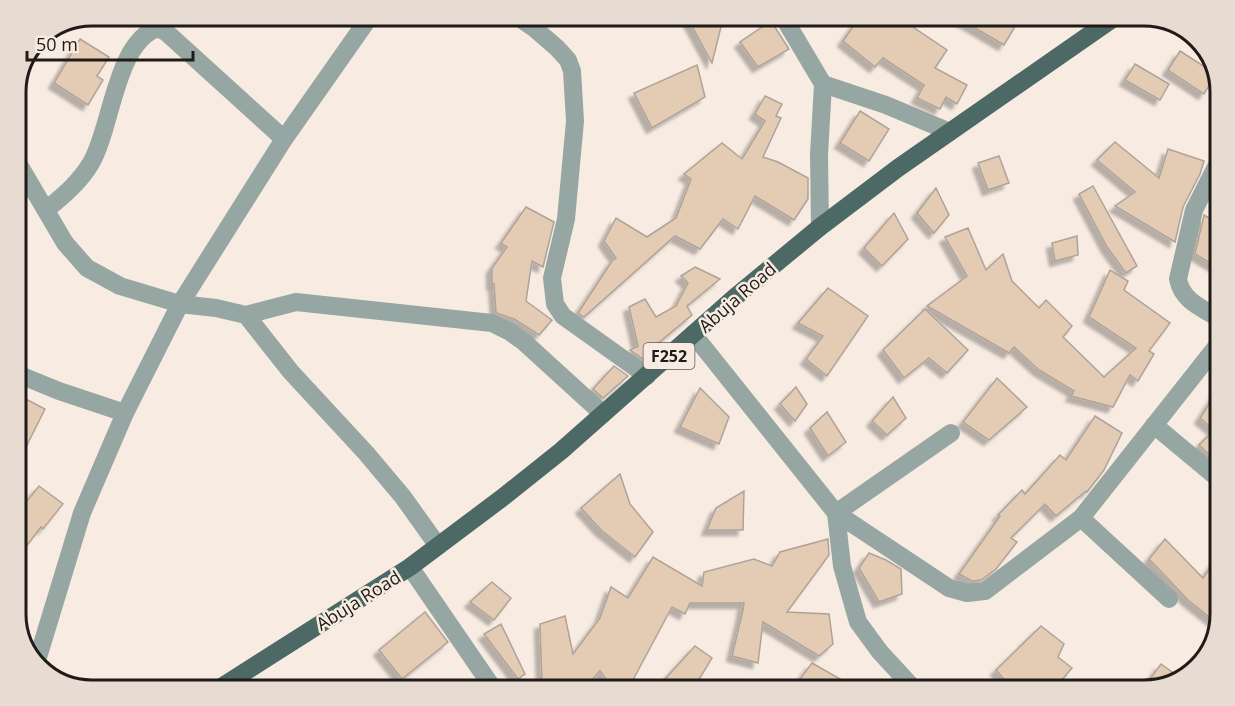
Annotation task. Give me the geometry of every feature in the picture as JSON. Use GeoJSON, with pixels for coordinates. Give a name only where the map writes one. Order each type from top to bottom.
{"type":"FeatureCollection","features":[{"type":"Feature","properties":{"kind":"main road","name":"Abuja Road"},"geometry":{"type":"LineString","coordinates":[[232,680],[410,567],[502,498],[561,451],[820,226],[898,168],[1102,26]]}},
{"type":"Feature","properties":{"kind":"street"},"geometry":{"type":"LineString","coordinates":[[39,655],[82,513],[125,413],[180,304],[284,139],[363,26]]}},
{"type":"Feature","properties":{"kind":"street"},"geometry":{"type":"LineString","coordinates":[[532,26],[568,60],[572,71],[575,121],[566,219],[552,278],[555,304],[563,316],[646,376]]}},
{"type":"Feature","properties":{"kind":"street"},"geometry":{"type":"LineString","coordinates":[[789,26],[823,84],[819,155],[820,226]]}},
{"type":"Feature","properties":{"kind":"street"},"geometry":{"type":"LineString","coordinates":[[46,210],[69,192],[91,162],[135,44],[147,32],[157,28],[166,32],[284,139]]}},
{"type":"Feature","properties":{"kind":"street"},"geometry":{"type":"LineString","coordinates":[[823,84],[886,105],[950,132]]}},
{"type":"Feature","properties":{"kind":"street"},"geometry":{"type":"LineString","coordinates":[[26,176],[65,243],[87,268],[120,286],[180,304],[216,308],[246,315],[296,302],[492,323],[524,342],[603,414]]}},
{"type":"Feature","properties":{"kind":"street"},"geometry":{"type":"LineString","coordinates":[[1209,180],[1194,210],[1178,279],[1180,290],[1188,299],[1209,312]]}},
{"type":"Feature","properties":{"kind":"street"},"geometry":{"type":"LineString","coordinates":[[246,315],[291,372],[366,453],[403,497],[438,546]]}},
{"type":"Feature","properties":{"kind":"street"},"geometry":{"type":"LineString","coordinates":[[693,334],[836,513],[949,588],[967,593],[985,591],[1081,518],[1210,355]]}},
{"type":"Feature","properties":{"kind":"street"},"geometry":{"type":"LineString","coordinates":[[26,378],[125,413]]}},
{"type":"Feature","properties":{"kind":"street"},"geometry":{"type":"LineString","coordinates":[[1154,425],[1210,471]]}},
{"type":"Feature","properties":{"kind":"street"},"geometry":{"type":"LineString","coordinates":[[836,513],[951,434]]}},
{"type":"Feature","properties":{"kind":"street"},"geometry":{"type":"LineString","coordinates":[[836,513],[842,566],[858,622],[880,652],[906,680]]}},
{"type":"Feature","properties":{"kind":"street"},"geometry":{"type":"LineString","coordinates":[[1081,518],[1169,599]]}},
{"type":"Feature","properties":{"kind":"street"},"geometry":{"type":"LineString","coordinates":[[410,567],[487,680]]}},
{"type":"Feature","properties":{"kind":"building"},"geometry":{"type":"Polygon","coordinates":[[[692,26],[721,26],[712,63],[692,26]]]}},
{"type":"Feature","properties":{"kind":"building"},"geometry":{"type":"Polygon","coordinates":[[[764,26],[774,26],[789,49],[758,67],[740,42],[764,26]]]}},
{"type":"Feature","properties":{"kind":"building"},"geometry":{"type":"Polygon","coordinates":[[[853,26],[911,26],[947,50],[935,68],[967,85],[957,104],[946,97],[940,109],[917,98],[924,85],[883,58],[875,67],[843,41],[853,26]]]}},
{"type":"Feature","properties":{"kind":"building"},"geometry":{"type":"Polygon","coordinates":[[[972,26],[1015,26],[1004,45],[972,26]]]}},
{"type":"Feature","properties":{"kind":"building"},"geometry":{"type":"Polygon","coordinates":[[[80,39],[109,57],[97,76],[103,80],[88,105],[54,83],[80,39]]]}},
{"type":"Feature","properties":{"kind":"building"},"geometry":{"type":"Polygon","coordinates":[[[1180,51],[1205,67],[1209,86],[1204,94],[1168,70],[1180,51]]]}},
{"type":"Feature","properties":{"kind":"building"},"geometry":{"type":"Polygon","coordinates":[[[1135,64],[1169,84],[1160,100],[1125,80],[1135,64]]]}},
{"type":"Feature","properties":{"kind":"building"},"geometry":{"type":"Polygon","coordinates":[[[697,65],[705,97],[652,128],[634,93],[697,65]]]}},
{"type":"Feature","properties":{"kind":"building"},"geometry":{"type":"Polygon","coordinates":[[[765,96],[782,104],[776,116],[781,118],[763,157],[778,162],[808,178],[808,199],[794,220],[755,196],[738,229],[723,219],[700,249],[675,236],[584,317],[578,313],[616,258],[604,241],[616,218],[647,237],[676,218],[691,179],[684,174],[722,143],[742,159],[765,121],[755,114],[765,96]]]}},
{"type":"Feature","properties":{"kind":"building"},"geometry":{"type":"Polygon","coordinates":[[[860,111],[889,129],[869,161],[840,143],[860,111]]]}},
{"type":"Feature","properties":{"kind":"building"},"geometry":{"type":"Polygon","coordinates":[[[1115,142],[1159,178],[1168,149],[1204,161],[1183,207],[1175,242],[1115,206],[1135,192],[1097,160],[1115,142]]]}},
{"type":"Feature","properties":{"kind":"building"},"geometry":{"type":"Polygon","coordinates":[[[999,156],[1009,183],[988,190],[978,163],[999,156]]]}},
{"type":"Feature","properties":{"kind":"building"},"geometry":{"type":"Polygon","coordinates":[[[1093,186],[1137,266],[1126,273],[1107,247],[1079,194],[1093,186]]]}},
{"type":"Feature","properties":{"kind":"building"},"geometry":{"type":"Polygon","coordinates":[[[936,188],[949,215],[934,233],[917,213],[936,188]]]}},
{"type":"Feature","properties":{"kind":"building"},"geometry":{"type":"Polygon","coordinates":[[[526,207],[554,222],[543,267],[532,261],[526,301],[552,320],[539,335],[514,319],[496,313],[494,284],[492,284],[492,268],[507,247],[501,243],[526,207]]]}},
{"type":"Feature","properties":{"kind":"building"},"geometry":{"type":"Polygon","coordinates":[[[894,213],[908,239],[882,266],[864,248],[894,213]]]}},
{"type":"Feature","properties":{"kind":"building"},"geometry":{"type":"Polygon","coordinates":[[[1204,215],[1209,218],[1209,263],[1195,254],[1204,215]]]}},
{"type":"Feature","properties":{"kind":"building"},"geometry":{"type":"Polygon","coordinates":[[[968,228],[986,270],[1003,254],[1012,281],[1039,308],[1046,300],[1072,326],[1063,337],[1104,377],[1136,348],[1089,317],[1110,270],[1128,281],[1124,290],[1170,323],[1149,351],[1154,354],[1138,381],[1130,375],[1113,407],[1071,396],[1074,391],[1039,370],[1014,347],[1009,353],[927,306],[967,276],[945,237],[968,228]]]}},
{"type":"Feature","properties":{"kind":"building"},"geometry":{"type":"Polygon","coordinates":[[[1077,236],[1078,255],[1055,261],[1052,243],[1077,236]]]}},
{"type":"Feature","properties":{"kind":"building"},"geometry":{"type":"Polygon","coordinates":[[[695,267],[720,279],[687,306],[692,315],[656,345],[658,350],[646,361],[630,350],[638,346],[629,307],[645,299],[656,317],[676,306],[688,283],[681,276],[695,267]]]}},
{"type":"Feature","properties":{"kind":"building"},"geometry":{"type":"Polygon","coordinates":[[[828,288],[868,316],[827,376],[806,359],[823,336],[798,323],[828,288]]]}},
{"type":"Feature","properties":{"kind":"building"},"geometry":{"type":"Polygon","coordinates":[[[925,309],[968,350],[947,373],[929,358],[904,378],[883,350],[925,309]]]}},
{"type":"Feature","properties":{"kind":"building"},"geometry":{"type":"Polygon","coordinates":[[[614,366],[628,376],[603,398],[593,389],[614,366]]]}},
{"type":"Feature","properties":{"kind":"building"},"geometry":{"type":"Polygon","coordinates":[[[997,378],[1027,407],[989,440],[963,422],[997,378]]]}},
{"type":"Feature","properties":{"kind":"building"},"geometry":{"type":"Polygon","coordinates":[[[796,387],[807,404],[795,421],[780,404],[796,387]]]}},
{"type":"Feature","properties":{"kind":"building"},"geometry":{"type":"Polygon","coordinates":[[[700,388],[729,417],[719,444],[680,427],[700,388]]]}},
{"type":"Feature","properties":{"kind":"building"},"geometry":{"type":"Polygon","coordinates":[[[893,397],[906,418],[887,435],[872,421],[893,397]]]}},
{"type":"Feature","properties":{"kind":"building"},"geometry":{"type":"Polygon","coordinates":[[[26,399],[45,409],[26,447],[26,399]]]}},
{"type":"Feature","properties":{"kind":"building"},"geometry":{"type":"Polygon","coordinates":[[[1210,403],[1210,426],[1200,418],[1210,403]]]}},
{"type":"Feature","properties":{"kind":"building"},"geometry":{"type":"Polygon","coordinates":[[[827,412],[846,442],[828,456],[810,428],[827,412]]]}},
{"type":"Feature","properties":{"kind":"building"},"geometry":{"type":"Polygon","coordinates":[[[1095,416],[1122,433],[1104,470],[1087,492],[1056,516],[1045,504],[1011,538],[1017,542],[996,569],[981,580],[972,581],[959,574],[1000,516],[998,515],[1022,490],[1025,494],[1060,455],[1066,460],[1095,416]]]}},
{"type":"Feature","properties":{"kind":"building"},"geometry":{"type":"Polygon","coordinates":[[[1210,434],[1210,455],[1199,445],[1210,434]]]}},
{"type":"Feature","properties":{"kind":"building"},"geometry":{"type":"Polygon","coordinates":[[[620,474],[630,504],[653,532],[635,557],[601,530],[581,508],[620,474]]]}},
{"type":"Feature","properties":{"kind":"building"},"geometry":{"type":"Polygon","coordinates":[[[39,486],[63,504],[26,547],[26,502],[39,486]]]}},
{"type":"Feature","properties":{"kind":"building"},"geometry":{"type":"Polygon","coordinates":[[[744,491],[743,530],[707,530],[716,508],[744,491]]]}},
{"type":"Feature","properties":{"kind":"building"},"geometry":{"type":"Polygon","coordinates":[[[828,539],[829,555],[787,612],[829,614],[833,644],[819,656],[763,622],[758,663],[732,656],[744,603],[690,603],[685,614],[672,607],[633,680],[607,680],[600,671],[592,680],[542,680],[540,624],[565,616],[573,654],[600,618],[611,587],[628,598],[653,557],[702,586],[704,572],[754,559],[772,566],[780,552],[828,539]]]}},
{"type":"Feature","properties":{"kind":"building"},"geometry":{"type":"Polygon","coordinates":[[[1165,539],[1203,578],[1210,568],[1210,617],[1188,600],[1149,559],[1165,539]]]}},
{"type":"Feature","properties":{"kind":"building"},"geometry":{"type":"Polygon","coordinates":[[[869,553],[901,569],[902,594],[879,602],[859,568],[869,553]]]}},
{"type":"Feature","properties":{"kind":"building"},"geometry":{"type":"Polygon","coordinates":[[[492,582],[511,598],[494,620],[470,602],[492,582]]]}},
{"type":"Feature","properties":{"kind":"building"},"geometry":{"type":"Polygon","coordinates":[[[425,612],[448,642],[402,679],[379,650],[425,612]]]}},
{"type":"Feature","properties":{"kind":"building"},"geometry":{"type":"Polygon","coordinates":[[[501,624],[525,674],[518,679],[484,634],[501,624]]]}},
{"type":"Feature","properties":{"kind":"building"},"geometry":{"type":"Polygon","coordinates":[[[1041,626],[1064,644],[1058,657],[1072,668],[1062,680],[1005,680],[996,670],[1041,626]]]}},
{"type":"Feature","properties":{"kind":"building"},"geometry":{"type":"Polygon","coordinates":[[[695,646],[712,658],[699,680],[664,680],[695,646]]]}},
{"type":"Feature","properties":{"kind":"building"},"geometry":{"type":"Polygon","coordinates":[[[812,663],[842,680],[799,680],[812,663]]]}},
{"type":"Feature","properties":{"kind":"building"},"geometry":{"type":"Polygon","coordinates":[[[1161,664],[1174,673],[1169,676],[1149,680],[1161,664]]]}}]}
